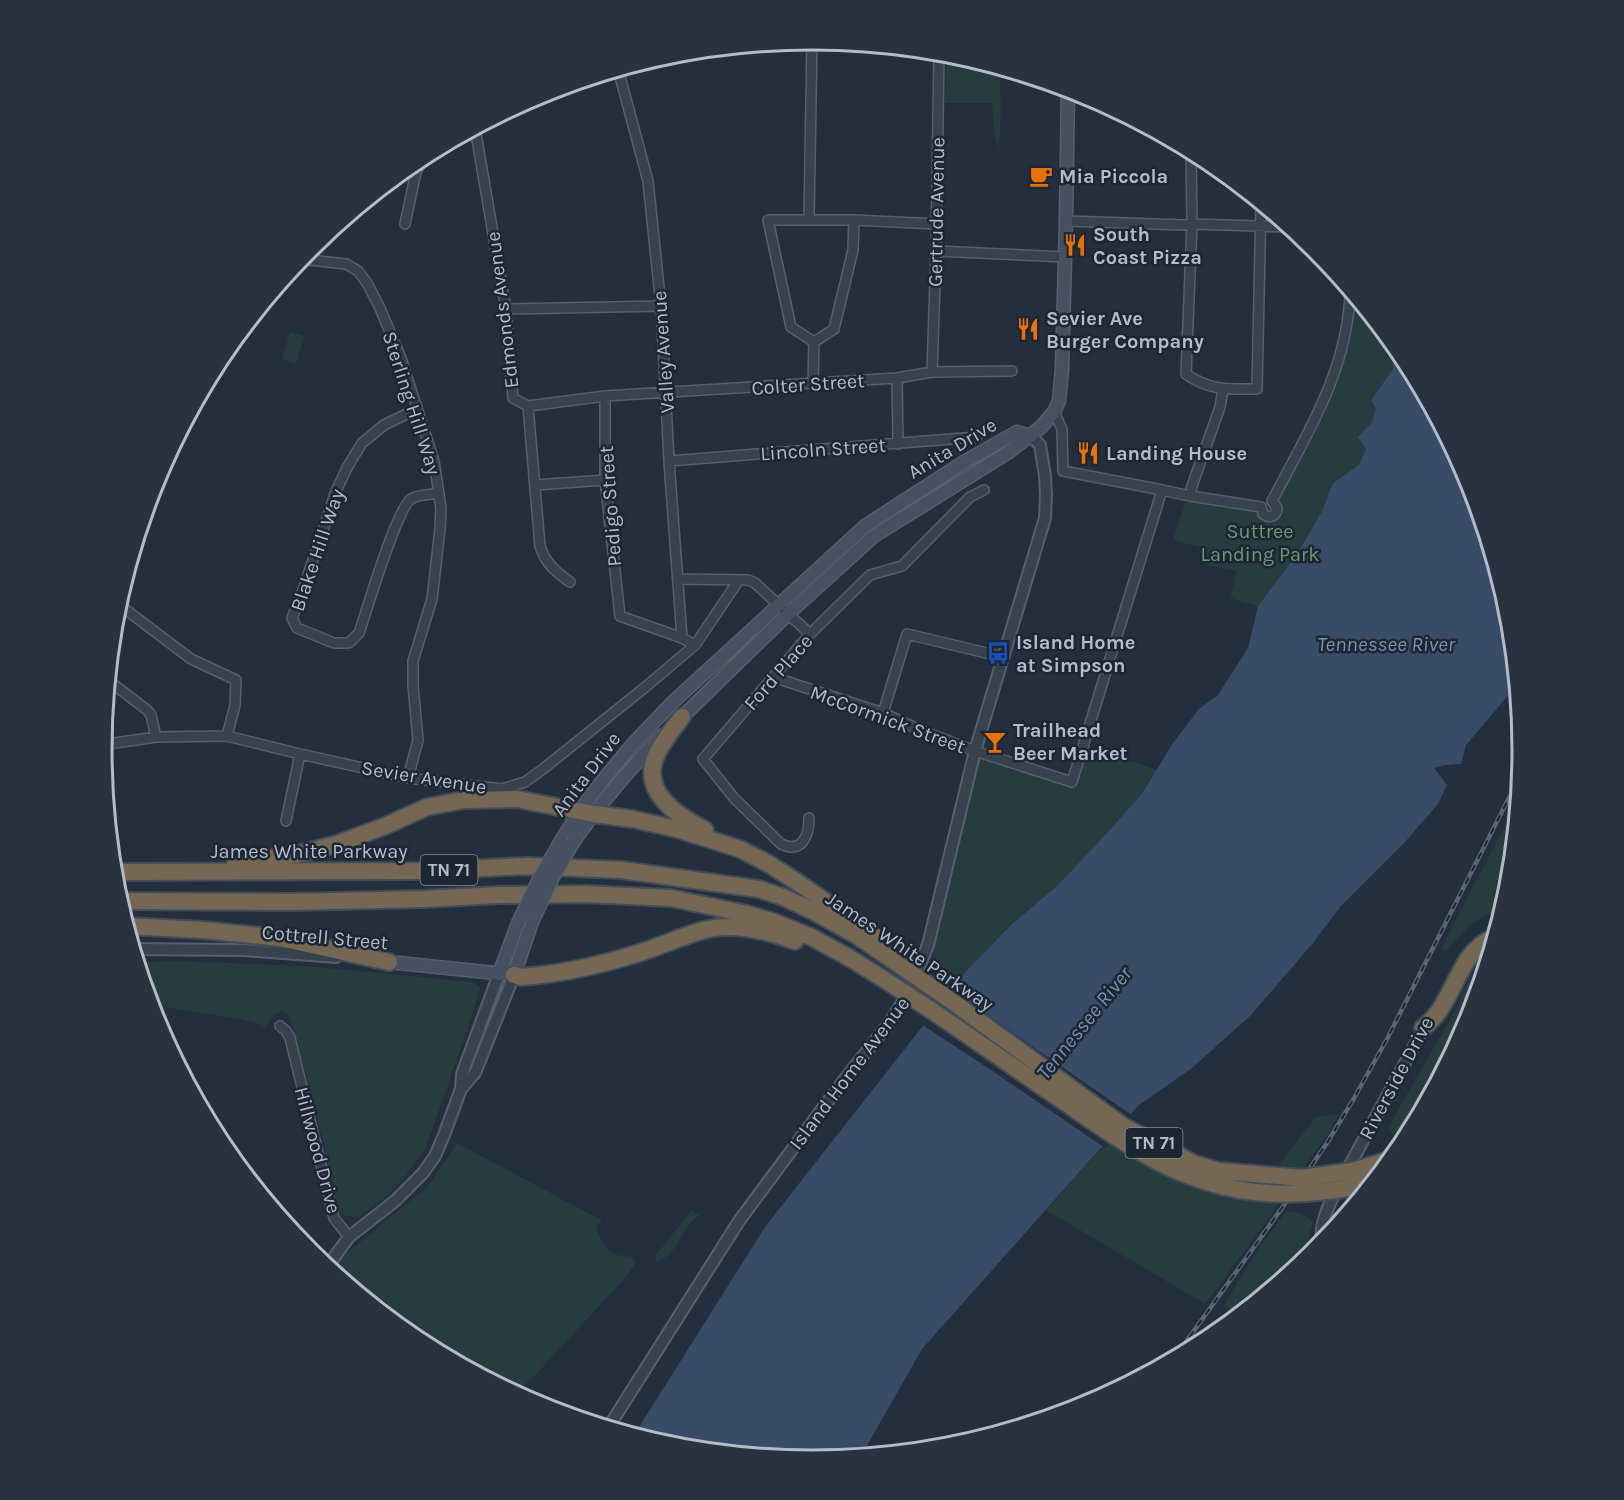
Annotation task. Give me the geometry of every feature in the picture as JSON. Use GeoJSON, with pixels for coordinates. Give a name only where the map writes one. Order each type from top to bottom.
{"type":"FeatureCollection","features":[{"type":"Feature","properties":{"kind":"highway"},"geometry":{"type":"LineString","coordinates":[[682,717],[655,758],[652,776],[657,793],[672,811],[688,822],[769,864],[875,935],[953,1002]]}},
{"type":"Feature","properties":{"kind":"highway"},"geometry":{"type":"LineString","coordinates":[[179,872],[299,854],[337,844],[427,807],[464,800],[517,800],[632,819],[677,829],[740,849]]}},
{"type":"Feature","properties":{"kind":"highway","name":"James White Parkway"},"geometry":{"type":"LineString","coordinates":[[122,872],[419,871],[528,866],[622,870],[759,889],[813,911],[856,935],[953,1002],[1123,1126],[1195,1164],[1219,1172],[1302,1178],[1353,1171],[1377,1164]]}},
{"type":"Feature","properties":{"kind":"highway","name":"TN 71"},"geometry":{"type":"LineString","coordinates":[[128,901],[290,902],[585,894],[671,898],[713,906],[772,928]]}},
{"type":"Feature","properties":{"kind":"highway"},"geometry":{"type":"LineString","coordinates":[[134,926],[203,930],[280,938],[388,962]]}},
{"type":"Feature","properties":{"kind":"highway"},"geometry":{"type":"LineString","coordinates":[[506,974],[521,977],[569,971],[638,953],[706,929],[772,928]]}},
{"type":"Feature","properties":{"kind":"highway","name":"James White Parkway"},"geometry":{"type":"LineString","coordinates":[[772,928],[790,939],[824,953],[848,957],[1112,1135],[1165,1166],[1214,1184],[1254,1192],[1307,1194],[1360,1186]]}},
{"type":"Feature","properties":{"kind":"highway"},"geometry":{"type":"LineString","coordinates":[[1423,1028],[1440,1010],[1472,954],[1486,940]]}},
{"type":"Feature","properties":{"kind":"main road"},"geometry":{"type":"LineString","coordinates":[[1031,436],[1054,412],[1061,388],[1067,98]]}},
{"type":"Feature","properties":{"kind":"main road","name":"Anita Drive"},"geometry":{"type":"LineString","coordinates":[[506,974],[587,812],[625,753],[673,702],[865,526],[964,462],[1017,432],[1031,436]]}},
{"type":"Feature","properties":{"kind":"main road","name":"Anita Drive"},"geometry":{"type":"LineString","coordinates":[[506,974],[518,923],[539,879],[561,841],[587,812],[788,614],[874,536],[1031,436]]}},
{"type":"Feature","properties":{"kind":"main road","name":"Cottrell Street"},"geometry":{"type":"LineString","coordinates":[[388,962],[506,974]]}},
{"type":"Feature","properties":{"kind":"street"},"geometry":{"type":"LineString","coordinates":[[809,219],[812,50]]}},
{"type":"Feature","properties":{"kind":"street","name":"Gertrude Avenue"},"geometry":{"type":"LineString","coordinates":[[932,372],[939,61]]}},
{"type":"Feature","properties":{"kind":"street","name":"Valley Avenue"},"geometry":{"type":"LineString","coordinates":[[620,76],[648,181],[661,306],[669,461],[682,638]]}},
{"type":"Feature","properties":{"kind":"street","name":"Edmonds Avenue"},"geometry":{"type":"LineString","coordinates":[[477,135],[506,309],[513,398],[528,406],[540,546],[543,556],[556,573],[570,582]]}},
{"type":"Feature","properties":{"kind":"street"},"geometry":{"type":"LineString","coordinates":[[1191,162],[1192,224],[1186,375],[1198,383],[1223,390],[1257,389],[1261,212]]}},
{"type":"Feature","properties":{"kind":"street"},"geometry":{"type":"LineString","coordinates":[[405,224],[416,173]]}},
{"type":"Feature","properties":{"kind":"street"},"geometry":{"type":"LineString","coordinates":[[813,342],[791,327],[768,220],[854,220],[936,224]]}},
{"type":"Feature","properties":{"kind":"street"},"geometry":{"type":"LineString","coordinates":[[813,342],[834,329],[853,250],[854,220]]}},
{"type":"Feature","properties":{"kind":"street"},"geometry":{"type":"LineString","coordinates":[[1066,221],[1277,226]]}},
{"type":"Feature","properties":{"kind":"street"},"geometry":{"type":"LineString","coordinates":[[936,251],[1065,257]]}},
{"type":"Feature","properties":{"kind":"street","name":"Sterling Hill Way"},"geometry":{"type":"LineString","coordinates":[[312,260],[346,264],[358,271],[367,283],[401,358],[434,461],[441,508],[440,529],[432,599],[413,661],[418,740],[408,778]]}},
{"type":"Feature","properties":{"kind":"street"},"geometry":{"type":"LineString","coordinates":[[1272,501],[1320,408],[1335,372],[1346,330],[1349,300]]}},
{"type":"Feature","properties":{"kind":"street"},"geometry":{"type":"LineString","coordinates":[[506,309],[661,306]]}},
{"type":"Feature","properties":{"kind":"street"},"geometry":{"type":"LineString","coordinates":[[813,342],[813,383]]}},
{"type":"Feature","properties":{"kind":"street","name":"Colter Street"},"geometry":{"type":"LineString","coordinates":[[528,406],[605,396],[897,378],[932,372],[1012,372]]}},
{"type":"Feature","properties":{"kind":"street"},"geometry":{"type":"LineString","coordinates":[[897,378],[898,444]]}},
{"type":"Feature","properties":{"kind":"street"},"geometry":{"type":"LineString","coordinates":[[1190,496],[1220,407],[1223,390]]}},
{"type":"Feature","properties":{"kind":"street","name":"Pedigo Street"},"geometry":{"type":"LineString","coordinates":[[605,396],[605,480],[620,616],[682,638]]}},
{"type":"Feature","properties":{"kind":"street","name":"Blake Hill Way"},"geometry":{"type":"LineString","coordinates":[[417,409],[384,425],[362,443],[348,466],[336,491],[292,618],[297,628],[334,643],[349,643],[359,633],[398,520],[408,503],[413,497],[439,494]]}},
{"type":"Feature","properties":{"kind":"street"},"geometry":{"type":"LineString","coordinates":[[1054,412],[1062,429],[1063,471],[1190,496],[1261,507]]}},
{"type":"Feature","properties":{"kind":"street","name":"Island Home Avenue"},"geometry":{"type":"LineString","coordinates":[[612,1421],[739,1221],[889,1023],[908,994],[928,945],[975,751],[1045,518],[1046,495],[1040,445],[1031,436]]}},
{"type":"Feature","properties":{"kind":"street","name":"Lincoln Street"},"geometry":{"type":"LineString","coordinates":[[669,461],[977,437]]}},
{"type":"Feature","properties":{"kind":"street"},"geometry":{"type":"LineString","coordinates":[[535,485],[605,480]]}},
{"type":"Feature","properties":{"kind":"street","name":"Ford Place"},"geometry":{"type":"LineString","coordinates":[[809,818],[809,830],[800,844],[789,848],[781,844],[734,798],[703,759],[810,634],[870,575],[902,566],[970,497],[984,490]]}},
{"type":"Feature","properties":{"kind":"street","name":"McCormick Street"},"geometry":{"type":"LineString","coordinates":[[773,677],[883,712],[918,729],[975,751],[1072,782],[1162,490]]}},
{"type":"Feature","properties":{"kind":"street"},"geometry":{"type":"LineString","coordinates":[[1261,507],[1267,501],[1272,501]]}},
{"type":"Feature","properties":{"kind":"street"},"geometry":{"type":"LineString","coordinates":[[1261,507],[1263,514],[1272,516],[1276,513],[1277,508],[1272,501]]}},
{"type":"Feature","properties":{"kind":"street"},"geometry":{"type":"LineString","coordinates":[[678,579],[748,580],[810,634]]}},
{"type":"Feature","properties":{"kind":"street","name":"Sevier Avenue"},"geometry":{"type":"LineString","coordinates":[[112,743],[156,737],[227,736],[408,778],[502,789],[525,782],[695,645],[739,580]]}},
{"type":"Feature","properties":{"kind":"street"},"geometry":{"type":"LineString","coordinates":[[126,610],[192,659],[236,680],[235,705],[227,736]]}},
{"type":"Feature","properties":{"kind":"street"},"geometry":{"type":"LineString","coordinates":[[883,712],[907,634],[1003,657]]}},
{"type":"Feature","properties":{"kind":"street"},"geometry":{"type":"LineString","coordinates":[[682,638],[695,645]]}},
{"type":"Feature","properties":{"kind":"street"},"geometry":{"type":"LineString","coordinates":[[115,685],[147,710],[156,737]]}},
{"type":"Feature","properties":{"kind":"street"},"geometry":{"type":"LineString","coordinates":[[286,820],[300,754]]}},
{"type":"Feature","properties":{"kind":"street","name":"Cottrell Street"},"geometry":{"type":"LineString","coordinates":[[141,949],[244,950],[388,962]]}},
{"type":"Feature","properties":{"kind":"street","name":"Anita Drive"},"geometry":{"type":"LineString","coordinates":[[349,1237],[395,1202],[423,1173],[435,1156],[460,1089],[475,1072],[506,974]]}},
{"type":"Feature","properties":{"kind":"street","name":"Hillwood Drive"},"geometry":{"type":"LineString","coordinates":[[280,1026],[290,1038],[334,1218],[349,1237],[332,1260]]}},
{"type":"Feature","properties":{"kind":"street","name":"Riverside Drive"},"geometry":{"type":"LineString","coordinates":[[1322,1230],[1330,1203],[1423,1028]]}},
{"type":"Feature","properties":{"kind":"green space"},"geometry":{"type":"Polygon","coordinates":[[[947,63],[999,75],[1001,109],[998,150],[992,103],[945,103],[947,63]]]}},
{"type":"Feature","properties":{"kind":"green space","name":"Suttree Landing Park"},"geometry":{"type":"Polygon","coordinates":[[[1348,299],[1392,359],[1393,369],[1371,400],[1376,409],[1372,422],[1358,437],[1367,449],[1359,465],[1333,483],[1322,511],[1298,554],[1258,606],[1230,598],[1237,571],[1204,564],[1205,548],[1173,540],[1185,503],[1190,496],[1262,504],[1270,500],[1335,372],[1348,299]]]}},
{"type":"Feature","properties":{"kind":"green space"},"geometry":{"type":"Polygon","coordinates":[[[290,332],[304,336],[296,364],[282,359],[290,332]]]}},
{"type":"Feature","properties":{"kind":"green space"},"geometry":{"type":"Polygon","coordinates":[[[1088,746],[1157,770],[1143,792],[1108,832],[1057,886],[1013,923],[955,985],[929,964],[980,757],[1065,786],[1074,786],[1081,772],[1088,746]]]}},
{"type":"Feature","properties":{"kind":"green space"},"geometry":{"type":"Polygon","coordinates":[[[1509,817],[1507,841],[1493,912],[1465,930],[1448,950],[1445,951],[1442,947],[1509,817]]]}},
{"type":"Feature","properties":{"kind":"green space"},"geometry":{"type":"Polygon","coordinates":[[[145,962],[306,966],[473,982],[480,988],[472,1016],[426,1147],[405,1177],[381,1201],[358,1217],[346,1216],[337,1209],[324,1144],[289,1016],[282,1011],[274,1014],[265,1028],[260,1024],[241,1019],[161,1007],[145,962]]]}},
{"type":"Feature","properties":{"kind":"green space"},"geometry":{"type":"Polygon","coordinates":[[[1478,966],[1459,1018],[1440,1060],[1419,1100],[1394,1136],[1389,1130],[1392,1121],[1448,1023],[1472,973],[1478,966]]]}},
{"type":"Feature","properties":{"kind":"green space"},"geometry":{"type":"Polygon","coordinates":[[[1339,1114],[1327,1135],[1261,1229],[1205,1304],[1046,1210],[1108,1141],[1161,1172],[1210,1193],[1253,1198],[1316,1117],[1339,1114]]]}},
{"type":"Feature","properties":{"kind":"green space"},"geometry":{"type":"Polygon","coordinates":[[[457,1143],[601,1220],[596,1229],[607,1249],[614,1254],[633,1258],[635,1264],[626,1277],[522,1387],[462,1357],[423,1332],[386,1306],[337,1265],[342,1257],[428,1186],[457,1143]]]}},
{"type":"Feature","properties":{"kind":"green space"},"geometry":{"type":"Polygon","coordinates":[[[691,1211],[700,1215],[688,1226],[670,1253],[657,1261],[655,1256],[691,1211]]]}},
{"type":"Feature","properties":{"kind":"green space"},"geometry":{"type":"Polygon","coordinates":[[[1295,1212],[1313,1222],[1308,1244],[1274,1277],[1231,1311],[1224,1305],[1253,1258],[1285,1213],[1295,1212]]]}},
{"type":"Feature","properties":{"kind":"water","name":"Tennessee River"},"geometry":{"type":"Polygon","coordinates":[[[1392,359],[1419,400],[1459,482],[1489,569],[1507,659],[1510,693],[1466,745],[1461,764],[1434,768],[1447,785],[1438,804],[1405,842],[1340,907],[1313,943],[1251,1015],[1192,1068],[1139,1105],[922,1349],[865,1448],[766,1449],[721,1445],[638,1429],[765,1227],[955,985],[1013,923],[1057,886],[1108,832],[1143,792],[1173,743],[1199,709],[1218,695],[1248,648],[1258,606],[1298,553],[1322,511],[1333,483],[1359,465],[1366,449],[1358,437],[1372,422],[1376,409],[1371,400],[1393,369],[1392,359]]]}},
{"type":"Feature","properties":{"kind":"pier"},"geometry":{"type":"Polygon","coordinates":[[[949,988],[1133,1116],[1105,1148],[921,1024],[949,988]]]}},
{"type":"Feature","properties":{"kind":"railway"},"geometry":{"type":"LineString","coordinates":[[1186,1341],[1297,1187],[1353,1100],[1387,1039],[1511,794]]}},
{"type":"Feature","properties":{"kind":"place","name":"Mia Piccola"},"geometry":{"type":"Point","coordinates":[1041,176]}},
{"type":"Feature","properties":{"kind":"place","name":"South Coast Pizza"},"geometry":{"type":"Point","coordinates":[1075,245]}},
{"type":"Feature","properties":{"kind":"place","name":"Sevier Ave Burger Company"},"geometry":{"type":"Point","coordinates":[1028,329]}},
{"type":"Feature","properties":{"kind":"place","name":"Landing House"},"geometry":{"type":"Point","coordinates":[1088,453]}},
{"type":"Feature","properties":{"kind":"place","name":"Island Home at Simpson"},"geometry":{"type":"Point","coordinates":[998,653]}},
{"type":"Feature","properties":{"kind":"place","name":"Trailhead Beer Market"},"geometry":{"type":"Point","coordinates":[995,742]}}]}
